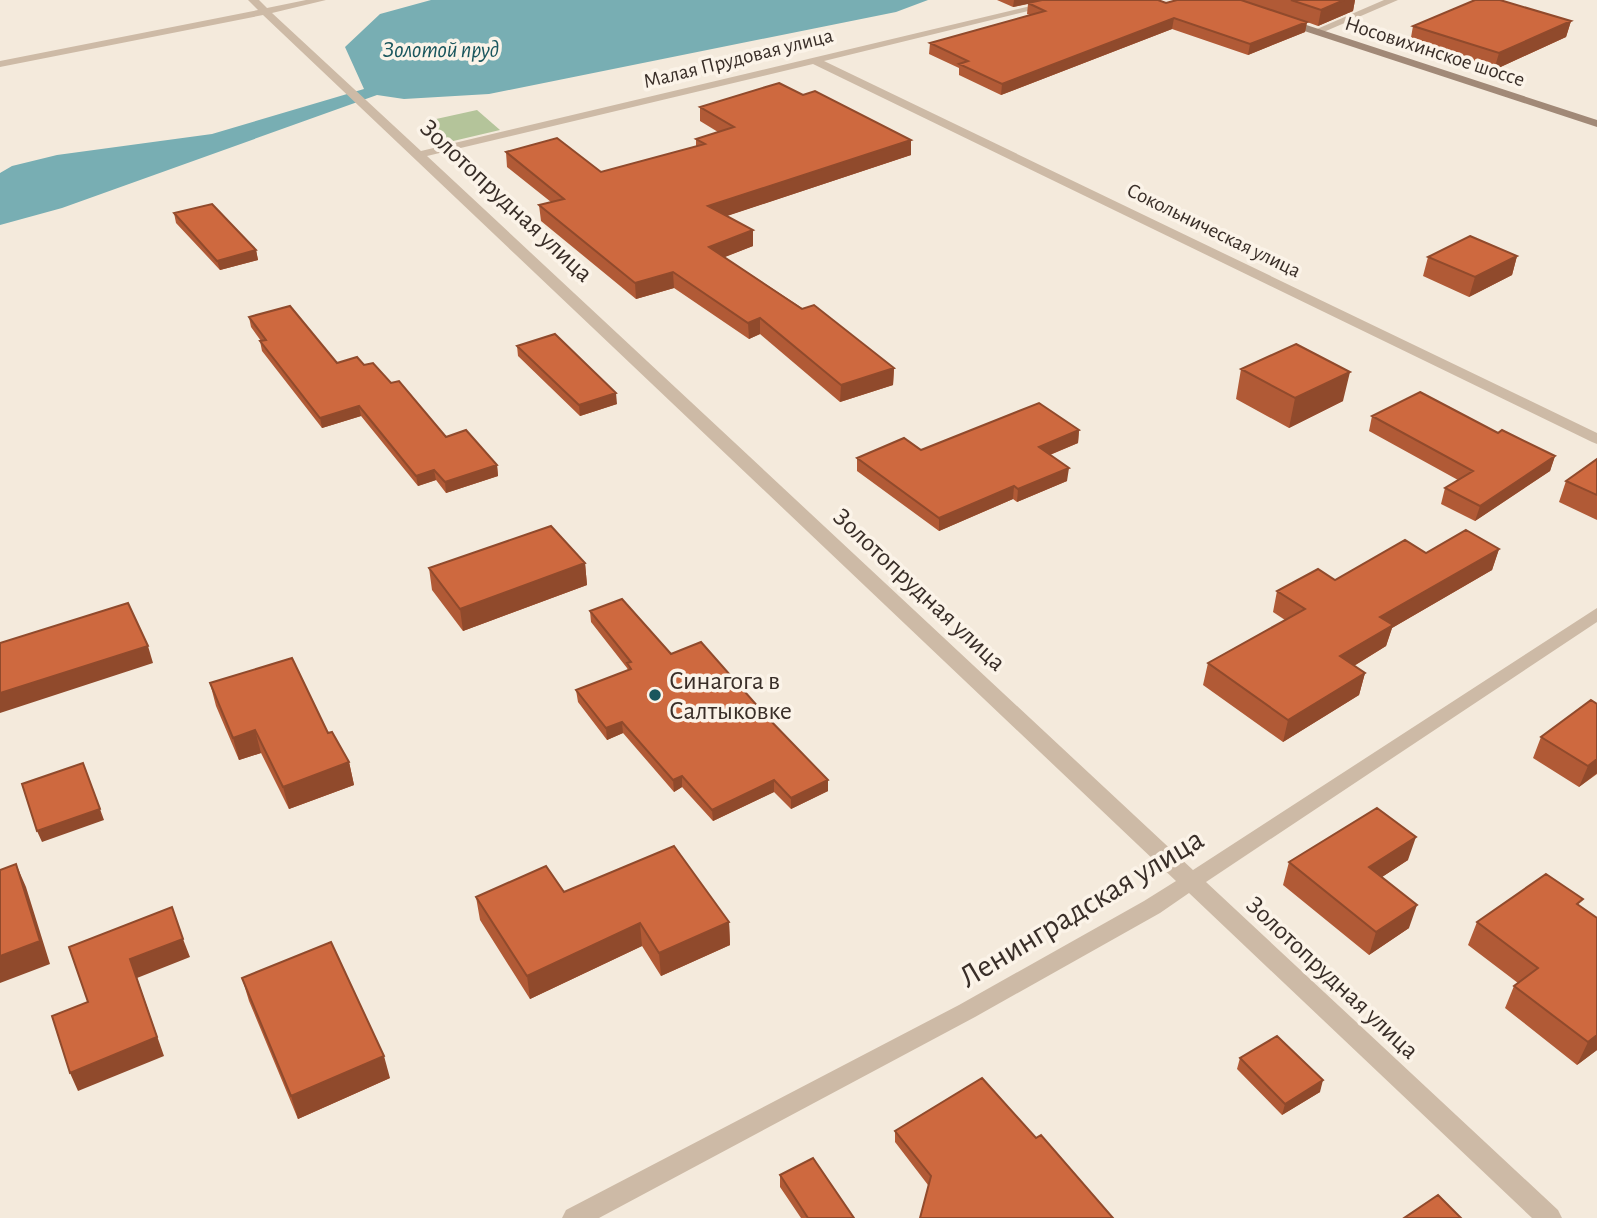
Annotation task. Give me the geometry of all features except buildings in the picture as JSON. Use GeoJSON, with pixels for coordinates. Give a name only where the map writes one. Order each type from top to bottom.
{"type":"FeatureCollection","features":[{"type":"Feature","properties":{"kind":"main road","name":"Носовихинское шоссе"},"geometry":{"type":"LineString","coordinates":[[1268,16],[1597,124]]}},
{"type":"Feature","properties":{"kind":"street","name":"Золотопрудная улица"},"geometry":{"type":"LineString","coordinates":[[253,0],[1549,1218]]}},
{"type":"Feature","properties":{"kind":"street"},"geometry":{"type":"LineString","coordinates":[[0,64],[321,0]]}},
{"type":"Feature","properties":{"kind":"street","name":"Малая Прудовая улица"},"geometry":{"type":"LineString","coordinates":[[418,155],[1068,0]]}},
{"type":"Feature","properties":{"kind":"street"},"geometry":{"type":"LineString","coordinates":[[1315,32],[1393,0]]}},
{"type":"Feature","properties":{"kind":"street","name":"Сокольническая улица"},"geometry":{"type":"LineString","coordinates":[[813,60],[1597,439]]}},
{"type":"Feature","properties":{"kind":"street","name":"Ленинградская улица"},"geometry":{"type":"LineString","coordinates":[[575,1218],[967,1012],[1152,907],[1597,614]]}},
{"type":"Feature","properties":{"kind":"green space"},"geometry":{"type":"Polygon","coordinates":[[[477,110],[500,130],[449,142],[427,121],[477,110]]]}},
{"type":"Feature","properties":{"kind":"water","name":"Золотой пруд"},"geometry":{"type":"Polygon","coordinates":[[[431,0],[928,0],[896,12],[489,94],[404,99],[377,95],[62,208],[0,225],[0,173],[12,166],[57,155],[212,134],[364,89],[345,47],[380,14],[431,0]]]}},
{"type":"Feature","properties":{"kind":"place","name":"Синагога в Салтыковке"},"geometry":{"type":"Point","coordinates":[655,695]}}]}
